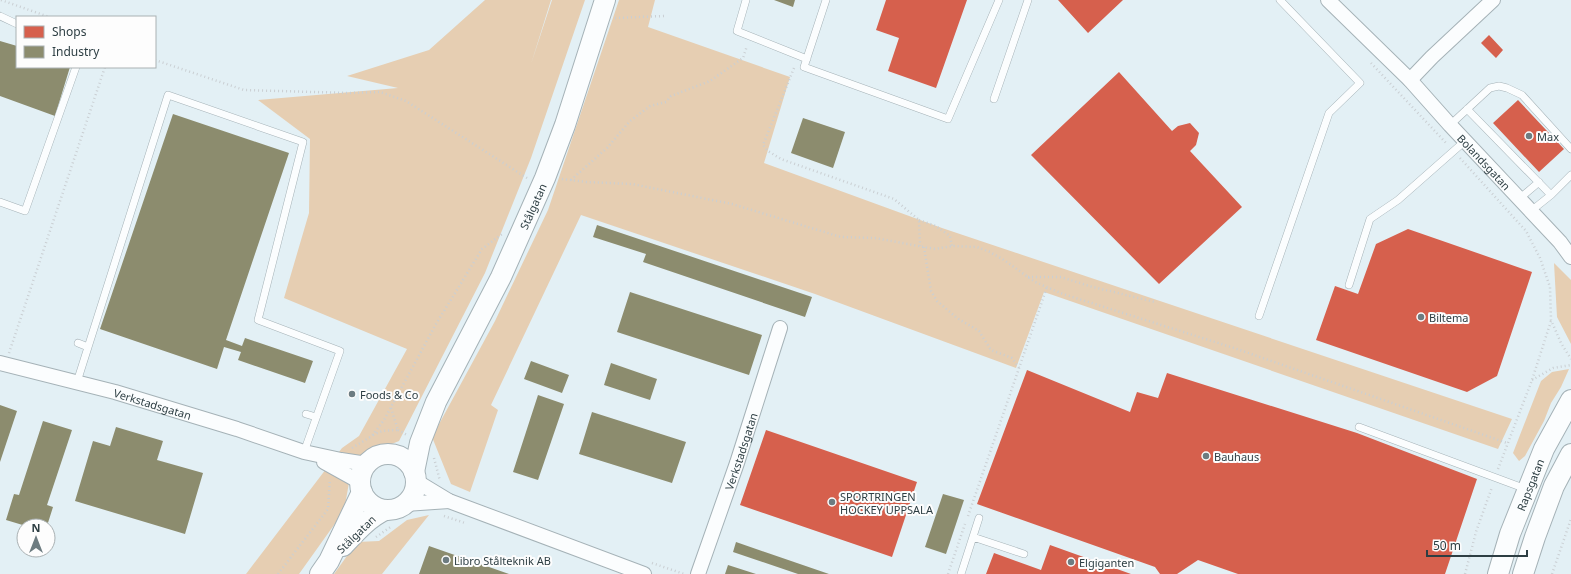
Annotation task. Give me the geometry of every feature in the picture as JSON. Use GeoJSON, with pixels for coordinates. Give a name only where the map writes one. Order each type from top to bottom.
{"type":"FeatureCollection","features":[{"type":"Feature","properties":{"kind":"main road","name":"Stålgatan"},"geometry":{"type":"LineString","coordinates":[[391,454],[402,446],[436,402],[501,277],[545,178],[565,125],[605,0]]}},
{"type":"Feature","properties":{"kind":"main road","name":"Rapsgatan"},"geometry":{"type":"LineString","coordinates":[[1498,574],[1510,534],[1544,449],[1571,400]]}},
{"type":"Feature","properties":{"kind":"main road","name":"Stålgatan"},"geometry":{"type":"LineString","coordinates":[[410,436],[415,477]]}},
{"type":"Feature","properties":{"kind":"main road"},"geometry":{"type":"LineString","coordinates":[[391,454],[403,459],[410,465],[415,477],[415,490],[411,498],[396,512],[377,508],[366,500],[363,479],[374,458],[391,454]]}},
{"type":"Feature","properties":{"kind":"main road","name":"Rapsgatan"},"geometry":{"type":"LineString","coordinates":[[1523,574],[1554,486],[1571,454]]}},
{"type":"Feature","properties":{"kind":"main road","name":"Stålgatan"},"geometry":{"type":"LineString","coordinates":[[324,568],[353,527],[363,479]]}},
{"type":"Feature","properties":{"kind":"main road","name":"Stålgatan"},"geometry":{"type":"LineString","coordinates":[[353,527],[376,514],[396,512]]}},
{"type":"Feature","properties":{"kind":"street","name":"Bolandsgatan"},"geometry":{"type":"LineString","coordinates":[[1328,0],[1410,80],[1519,199],[1565,246],[1571,257]]}},
{"type":"Feature","properties":{"kind":"street"},"geometry":{"type":"LineString","coordinates":[[1410,80],[1432,57],[1494,0]]}},
{"type":"Feature","properties":{"kind":"street","name":"Verkstadsgatan"},"geometry":{"type":"LineString","coordinates":[[698,574],[737,464],[780,328]]}},
{"type":"Feature","properties":{"kind":"street","name":"Verkstadsgatan"},"geometry":{"type":"LineString","coordinates":[[3,363],[115,392],[237,428],[339,464],[363,479]]}},
{"type":"Feature","properties":{"kind":"street","name":"Verkstadsgatan"},"geometry":{"type":"LineString","coordinates":[[339,464],[363,479]]}},
{"type":"Feature","properties":{"kind":"street"},"geometry":{"type":"LineString","coordinates":[[415,477],[449,501],[645,568]]}},
{"type":"Feature","properties":{"kind":"street"},"geometry":{"type":"LineString","coordinates":[[396,512],[449,501]]}},
{"type":"Feature","properties":{"kind":"lane"},"geometry":{"type":"LineString","coordinates":[[746,0],[737,31],[807,59]]}},
{"type":"Feature","properties":{"kind":"lane"},"geometry":{"type":"LineString","coordinates":[[826,0],[804,67],[948,119],[999,0]]}},
{"type":"Feature","properties":{"kind":"lane"},"geometry":{"type":"LineString","coordinates":[[994,99],[1028,0]]}},
{"type":"Feature","properties":{"kind":"lane"},"geometry":{"type":"LineString","coordinates":[[1259,316],[1329,113],[1360,83],[1280,0]]}},
{"type":"Feature","properties":{"kind":"lane"},"geometry":{"type":"LineString","coordinates":[[0,16],[16,24]]}},
{"type":"Feature","properties":{"kind":"lane"},"geometry":{"type":"LineString","coordinates":[[0,202],[25,211],[76,68]]}},
{"type":"Feature","properties":{"kind":"lane"},"geometry":{"type":"LineString","coordinates":[[1450,125],[1490,88],[1499,86],[1522,95],[1571,149]]}},
{"type":"Feature","properties":{"kind":"lane"},"geometry":{"type":"LineString","coordinates":[[77,382],[168,95],[303,142],[258,320],[340,351],[304,452]]}},
{"type":"Feature","properties":{"kind":"lane"},"geometry":{"type":"LineString","coordinates":[[1467,109],[1551,195]]}},
{"type":"Feature","properties":{"kind":"lane"},"geometry":{"type":"LineString","coordinates":[[1349,285],[1370,219],[1398,200],[1465,141]]}},
{"type":"Feature","properties":{"kind":"lane"},"geometry":{"type":"LineString","coordinates":[[1531,211],[1551,195],[1571,175]]}},
{"type":"Feature","properties":{"kind":"lane"},"geometry":{"type":"LineString","coordinates":[[1519,199],[1538,182]]}},
{"type":"Feature","properties":{"kind":"lane"},"geometry":{"type":"LineString","coordinates":[[78,343],[88,347]]}},
{"type":"Feature","properties":{"kind":"lane"},"geometry":{"type":"LineString","coordinates":[[306,414],[316,417]]}},
{"type":"Feature","properties":{"kind":"lane"},"geometry":{"type":"LineString","coordinates":[[1359,427],[1528,490]]}},
{"type":"Feature","properties":{"kind":"lane"},"geometry":{"type":"LineString","coordinates":[[961,574],[979,518]]}},
{"type":"Feature","properties":{"kind":"lane"},"geometry":{"type":"LineString","coordinates":[[973,537],[1024,554]]}},
{"type":"Feature","properties":{"kind":"path"},"geometry":{"type":"LineString","coordinates":[[1,0],[46,16]]}},
{"type":"Feature","properties":{"kind":"path"},"geometry":{"type":"LineString","coordinates":[[615,18],[664,16]]}},
{"type":"Feature","properties":{"kind":"path"},"geometry":{"type":"LineString","coordinates":[[571,180],[607,148],[630,121],[650,106],[666,102],[671,96],[710,81],[743,58],[751,36]]}},
{"type":"Feature","properties":{"kind":"path"},"geometry":{"type":"LineString","coordinates":[[799,56],[763,145],[768,151],[781,159],[894,199],[919,220],[936,226],[950,236],[952,246]]}},
{"type":"Feature","properties":{"kind":"path"},"geometry":{"type":"LineString","coordinates":[[1366,58],[1526,231],[1540,258],[1550,287],[1551,320],[1532,380],[1476,532],[1465,574]]}},
{"type":"Feature","properties":{"kind":"path"},"geometry":{"type":"LineString","coordinates":[[156,60],[244,90],[349,93],[380,92],[406,100],[530,180],[545,178],[632,184],[732,204],[841,237],[875,238],[934,249],[952,246],[977,247],[990,252],[1035,282],[1047,287],[1234,348],[1508,442]]}},
{"type":"Feature","properties":{"kind":"path"},"geometry":{"type":"LineString","coordinates":[[3,363],[104,68]]}},
{"type":"Feature","properties":{"kind":"path"},"geometry":{"type":"LineString","coordinates":[[919,220],[920,246]]}},
{"type":"Feature","properties":{"kind":"path"},"geometry":{"type":"LineString","coordinates":[[372,436],[384,420],[436,324],[482,249],[508,230]]}},
{"type":"Feature","properties":{"kind":"path"},"geometry":{"type":"LineString","coordinates":[[924,247],[931,291],[937,301],[958,318],[979,331],[991,350],[1012,358],[1019,368]]}},
{"type":"Feature","properties":{"kind":"path"},"geometry":{"type":"LineString","coordinates":[[1028,277],[1061,277],[1090,286],[1155,302]]}},
{"type":"Feature","properties":{"kind":"path"},"geometry":{"type":"LineString","coordinates":[[948,574],[1047,287]]}},
{"type":"Feature","properties":{"kind":"path"},"geometry":{"type":"LineString","coordinates":[[1551,320],[1571,359]]}},
{"type":"Feature","properties":{"kind":"path"},"geometry":{"type":"LineString","coordinates":[[1532,380],[1553,368],[1571,366]]}},
{"type":"Feature","properties":{"kind":"path"},"geometry":{"type":"LineString","coordinates":[[391,408],[410,436],[430,449],[434,457],[442,486]]}},
{"type":"Feature","properties":{"kind":"path"},"geometry":{"type":"LineString","coordinates":[[278,574],[328,509],[330,477],[347,452],[382,431],[410,436]]}},
{"type":"Feature","properties":{"kind":"path"},"geometry":{"type":"LineString","coordinates":[[328,509],[353,527],[362,536],[368,538],[377,537],[396,512]]}},
{"type":"Feature","properties":{"kind":"path"},"geometry":{"type":"LineString","coordinates":[[437,513],[467,524]]}},
{"type":"Feature","properties":{"kind":"path"},"geometry":{"type":"LineString","coordinates":[[1552,574],[1571,519]]}},
{"type":"Feature","properties":{"kind":"path"},"geometry":{"type":"LineString","coordinates":[[645,568],[684,574]]}},
{"type":"Feature","properties":{"kind":"shaded area"},"geometry":{"type":"Polygon","coordinates":[[[485,0],[551,0],[531,64],[552,0],[585,0],[531,158],[485,273],[399,441],[353,460],[344,511],[299,574],[246,574],[342,448],[359,436],[407,349],[284,298],[309,213],[310,139],[258,100],[398,88],[347,76],[429,50],[485,0]]]}},
{"type":"Feature","properties":{"kind":"shaded area"},"geometry":{"type":"Polygon","coordinates":[[[619,0],[655,0],[648,27],[790,77],[764,163],[942,228],[1512,419],[1498,449],[1044,292],[1016,368],[815,294],[581,215],[491,405],[498,410],[470,492],[451,484],[432,437],[495,321],[548,210],[619,0]]]}},
{"type":"Feature","properties":{"kind":"shaded area"},"geometry":{"type":"Polygon","coordinates":[[[1554,263],[1571,280],[1571,344],[1557,317],[1554,263]]]}},
{"type":"Feature","properties":{"kind":"shaded area"},"geometry":{"type":"Polygon","coordinates":[[[1569,369],[1525,456],[1519,461],[1513,453],[1541,381],[1552,372],[1569,369]]]}},
{"type":"Feature","properties":{"kind":"shaded area"},"geometry":{"type":"Polygon","coordinates":[[[429,515],[382,574],[334,574],[357,542],[379,541],[407,520],[429,515]]]}},
{"type":"Feature","properties":{"kind":"building: Shops"},"geometry":{"type":"Polygon","coordinates":[[[886,0],[967,0],[936,88],[888,71],[899,38],[876,30],[886,0]]]}},
{"type":"Feature","properties":{"kind":"building: Shops"},"geometry":{"type":"Polygon","coordinates":[[[1058,0],[1123,0],[1088,33],[1058,0]]]}},
{"type":"Feature","properties":{"kind":"building: Shops"},"geometry":{"type":"Polygon","coordinates":[[[1489,35],[1503,50],[1496,58],[1481,43],[1489,35]]]}},
{"type":"Feature","properties":{"kind":"building: Shops"},"geometry":{"type":"Polygon","coordinates":[[[1119,72],[1172,131],[1178,126],[1190,123],[1199,133],[1196,145],[1190,151],[1242,207],[1159,284],[1031,155],[1119,72]]]}},
{"type":"Feature","properties":{"kind":"building: Shops","name":"Max"},"geometry":{"type":"Polygon","coordinates":[[[1518,100],[1564,149],[1539,172],[1493,123],[1518,100]]]}},
{"type":"Feature","properties":{"kind":"building: Shops","name":"Biltema"},"geometry":{"type":"Polygon","coordinates":[[[1408,229],[1532,272],[1497,376],[1467,392],[1316,340],[1335,286],[1358,294],[1376,244],[1408,229]]]}},
{"type":"Feature","properties":{"kind":"building: Shops","name":"Bauhaus"},"geometry":{"type":"Polygon","coordinates":[[[1027,370],[1130,412],[1137,392],[1158,398],[1167,373],[1357,433],[1477,479],[1445,574],[1238,574],[1198,560],[1177,574],[1160,574],[1155,567],[977,504],[1027,370]]]}},
{"type":"Feature","properties":{"kind":"building: Shops"},"geometry":{"type":"Polygon","coordinates":[[[766,430],[917,482],[892,557],[740,505],[766,430]]]}},
{"type":"Feature","properties":{"kind":"building: Shops","name":"Elgiganten"},"geometry":{"type":"Polygon","coordinates":[[[1050,545],[1131,574],[986,574],[994,553],[1041,570],[1050,545]]]}},
{"type":"Feature","properties":{"kind":"building: Industry"},"geometry":{"type":"Polygon","coordinates":[[[774,0],[795,0],[793,7],[774,0]]]}},
{"type":"Feature","properties":{"kind":"building: Industry"},"geometry":{"type":"Polygon","coordinates":[[[0,41],[16,46],[16,68],[70,68],[55,116],[0,96],[0,41]]]}},
{"type":"Feature","properties":{"kind":"building: Industry"},"geometry":{"type":"Polygon","coordinates":[[[173,114],[289,153],[226,340],[242,346],[245,338],[313,361],[305,383],[238,360],[241,352],[224,347],[217,369],[100,329],[173,114]]]}},
{"type":"Feature","properties":{"kind":"building: Industry"},"geometry":{"type":"Polygon","coordinates":[[[803,118],[845,132],[833,168],[791,153],[803,118]]]}},
{"type":"Feature","properties":{"kind":"building: Industry"},"geometry":{"type":"Polygon","coordinates":[[[597,225],[812,297],[805,317],[643,262],[646,254],[593,237],[597,225]]]}},
{"type":"Feature","properties":{"kind":"building: Industry"},"geometry":{"type":"Polygon","coordinates":[[[630,292],[762,335],[749,375],[617,332],[630,292]]]}},
{"type":"Feature","properties":{"kind":"building: Industry"},"geometry":{"type":"Polygon","coordinates":[[[531,361],[569,375],[562,393],[524,379],[531,361]]]}},
{"type":"Feature","properties":{"kind":"building: Industry"},"geometry":{"type":"Polygon","coordinates":[[[611,363],[657,379],[650,400],[604,385],[611,363]]]}},
{"type":"Feature","properties":{"kind":"building: Industry"},"geometry":{"type":"Polygon","coordinates":[[[538,395],[564,404],[538,480],[513,472],[538,395]]]}},
{"type":"Feature","properties":{"kind":"building: Industry"},"geometry":{"type":"Polygon","coordinates":[[[0,405],[17,411],[0,462],[0,405]]]}},
{"type":"Feature","properties":{"kind":"building: Industry"},"geometry":{"type":"Polygon","coordinates":[[[592,412],[686,442],[672,483],[579,454],[592,412]]]}},
{"type":"Feature","properties":{"kind":"building: Industry"},"geometry":{"type":"Polygon","coordinates":[[[43,421],[72,430],[47,505],[53,507],[50,518],[16,518],[16,523],[6,520],[14,494],[19,495],[43,421]]]}},
{"type":"Feature","properties":{"kind":"building: Industry"},"geometry":{"type":"Polygon","coordinates":[[[116,427],[163,441],[157,460],[203,473],[185,534],[75,501],[93,441],[110,446],[116,427]]]}},
{"type":"Feature","properties":{"kind":"building: Industry"},"geometry":{"type":"Polygon","coordinates":[[[943,494],[964,500],[946,554],[925,547],[943,494]]]}},
{"type":"Feature","properties":{"kind":"building: Industry"},"geometry":{"type":"Polygon","coordinates":[[[736,542],[829,574],[798,574],[733,552],[736,542]]]}},
{"type":"Feature","properties":{"kind":"building: Industry","name":"Libro Stålteknik AB"},"geometry":{"type":"Polygon","coordinates":[[[429,546],[509,574],[419,574],[429,546]]]}},
{"type":"Feature","properties":{"kind":"building: Industry"},"geometry":{"type":"Polygon","coordinates":[[[728,565],[756,574],[725,574],[728,565]]]}},
{"type":"Feature","properties":{"kind":"place","name":"Max"},"geometry":{"type":"Point","coordinates":[1529,136]}},
{"type":"Feature","properties":{"kind":"place","name":"Biltema"},"geometry":{"type":"Point","coordinates":[1421,317]}},
{"type":"Feature","properties":{"kind":"place","name":"Foods & Co"},"geometry":{"type":"Point","coordinates":[352,394]}},
{"type":"Feature","properties":{"kind":"place","name":"Bauhaus"},"geometry":{"type":"Point","coordinates":[1206,456]}},
{"type":"Feature","properties":{"kind":"place","name":"SPORTRINGEN HOCKEY UPPSALA"},"geometry":{"type":"Point","coordinates":[832,502]}},
{"type":"Feature","properties":{"kind":"place","name":"Libro Stålteknik AB"},"geometry":{"type":"Point","coordinates":[446,560]}},
{"type":"Feature","properties":{"kind":"place","name":"Elgiganten"},"geometry":{"type":"Point","coordinates":[1071,562]}}]}
